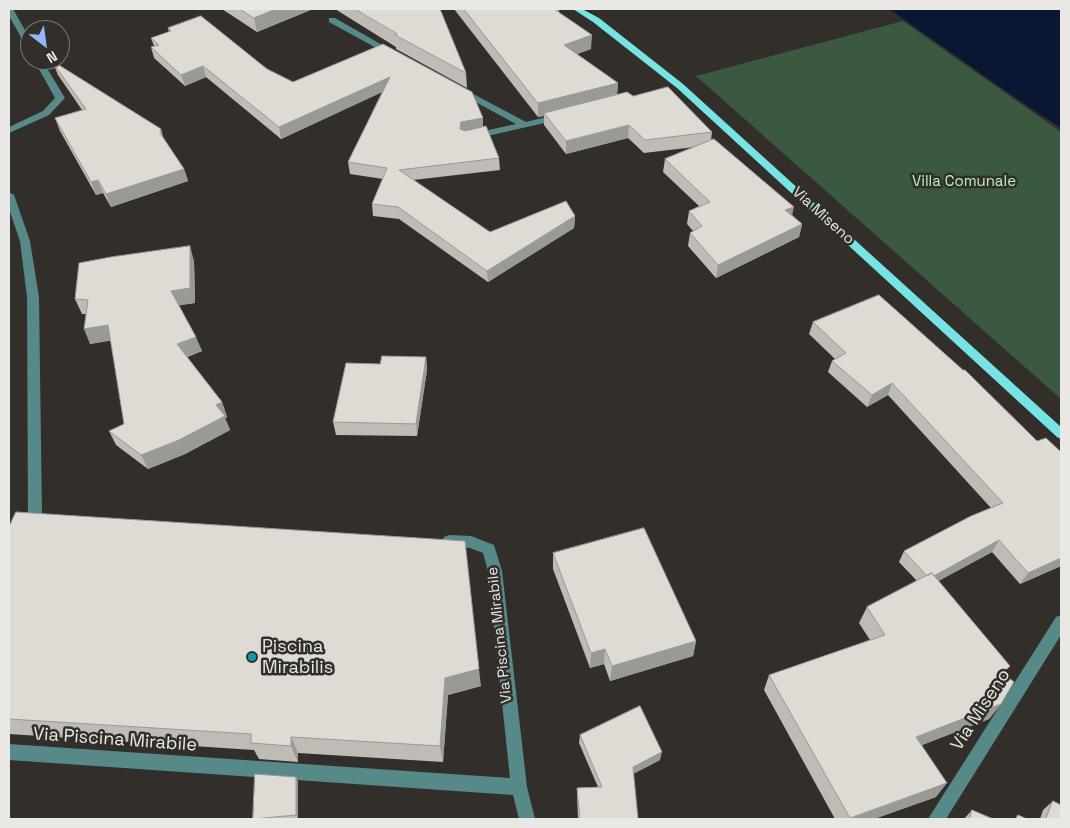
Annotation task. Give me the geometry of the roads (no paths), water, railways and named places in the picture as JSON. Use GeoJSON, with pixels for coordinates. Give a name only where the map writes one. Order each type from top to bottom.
{"type":"FeatureCollection","features":[{"type":"Feature","properties":{"kind":"main road","name":"Via Miseno"},"geometry":{"type":"LineString","coordinates":[[577,9],[596,20],[676,87],[1061,434]]}},
{"type":"Feature","properties":{"kind":"street"},"geometry":{"type":"LineString","coordinates":[[9,9],[20,28]]}},
{"type":"Feature","properties":{"kind":"street"},"geometry":{"type":"LineString","coordinates":[[332,20],[399,57]]}},
{"type":"Feature","properties":{"kind":"street"},"geometry":{"type":"LineString","coordinates":[[9,130],[46,113],[60,98],[44,70]]}},
{"type":"Feature","properties":{"kind":"street"},"geometry":{"type":"LineString","coordinates":[[450,84],[525,125]]}},
{"type":"Feature","properties":{"kind":"street"},"geometry":{"type":"LineString","coordinates":[[466,137],[571,114]]}},
{"type":"Feature","properties":{"kind":"street"},"geometry":{"type":"LineString","coordinates":[[9,195],[25,241],[33,297],[35,518]]}},
{"type":"Feature","properties":{"kind":"street","name":"Via Piscina Mirabile"},"geometry":{"type":"LineString","coordinates":[[431,540],[471,542],[490,550],[495,572],[519,787],[526,819]]}},
{"type":"Feature","properties":{"kind":"street","name":"Via Miseno"},"geometry":{"type":"LineString","coordinates":[[936,819],[1061,622]]}},
{"type":"Feature","properties":{"kind":"street","name":"Via Piscina Mirabile"},"geometry":{"type":"LineString","coordinates":[[9,752],[519,787]]}},
{"type":"Feature","properties":{"kind":"water"},"geometry":{"type":"Polygon","coordinates":[[[889,9],[1061,9],[1061,128],[1023,103],[889,9]]]}},
{"type":"Feature","properties":{"kind":"place","name":"Piscina Mirabilis"},"geometry":{"type":"Point","coordinates":[252,657]}},
{"type":"Feature","properties":{"kind":"park label","name":"Villa Comunale"},"geometry":{"type":"Point","coordinates":[964,182]}}]}
